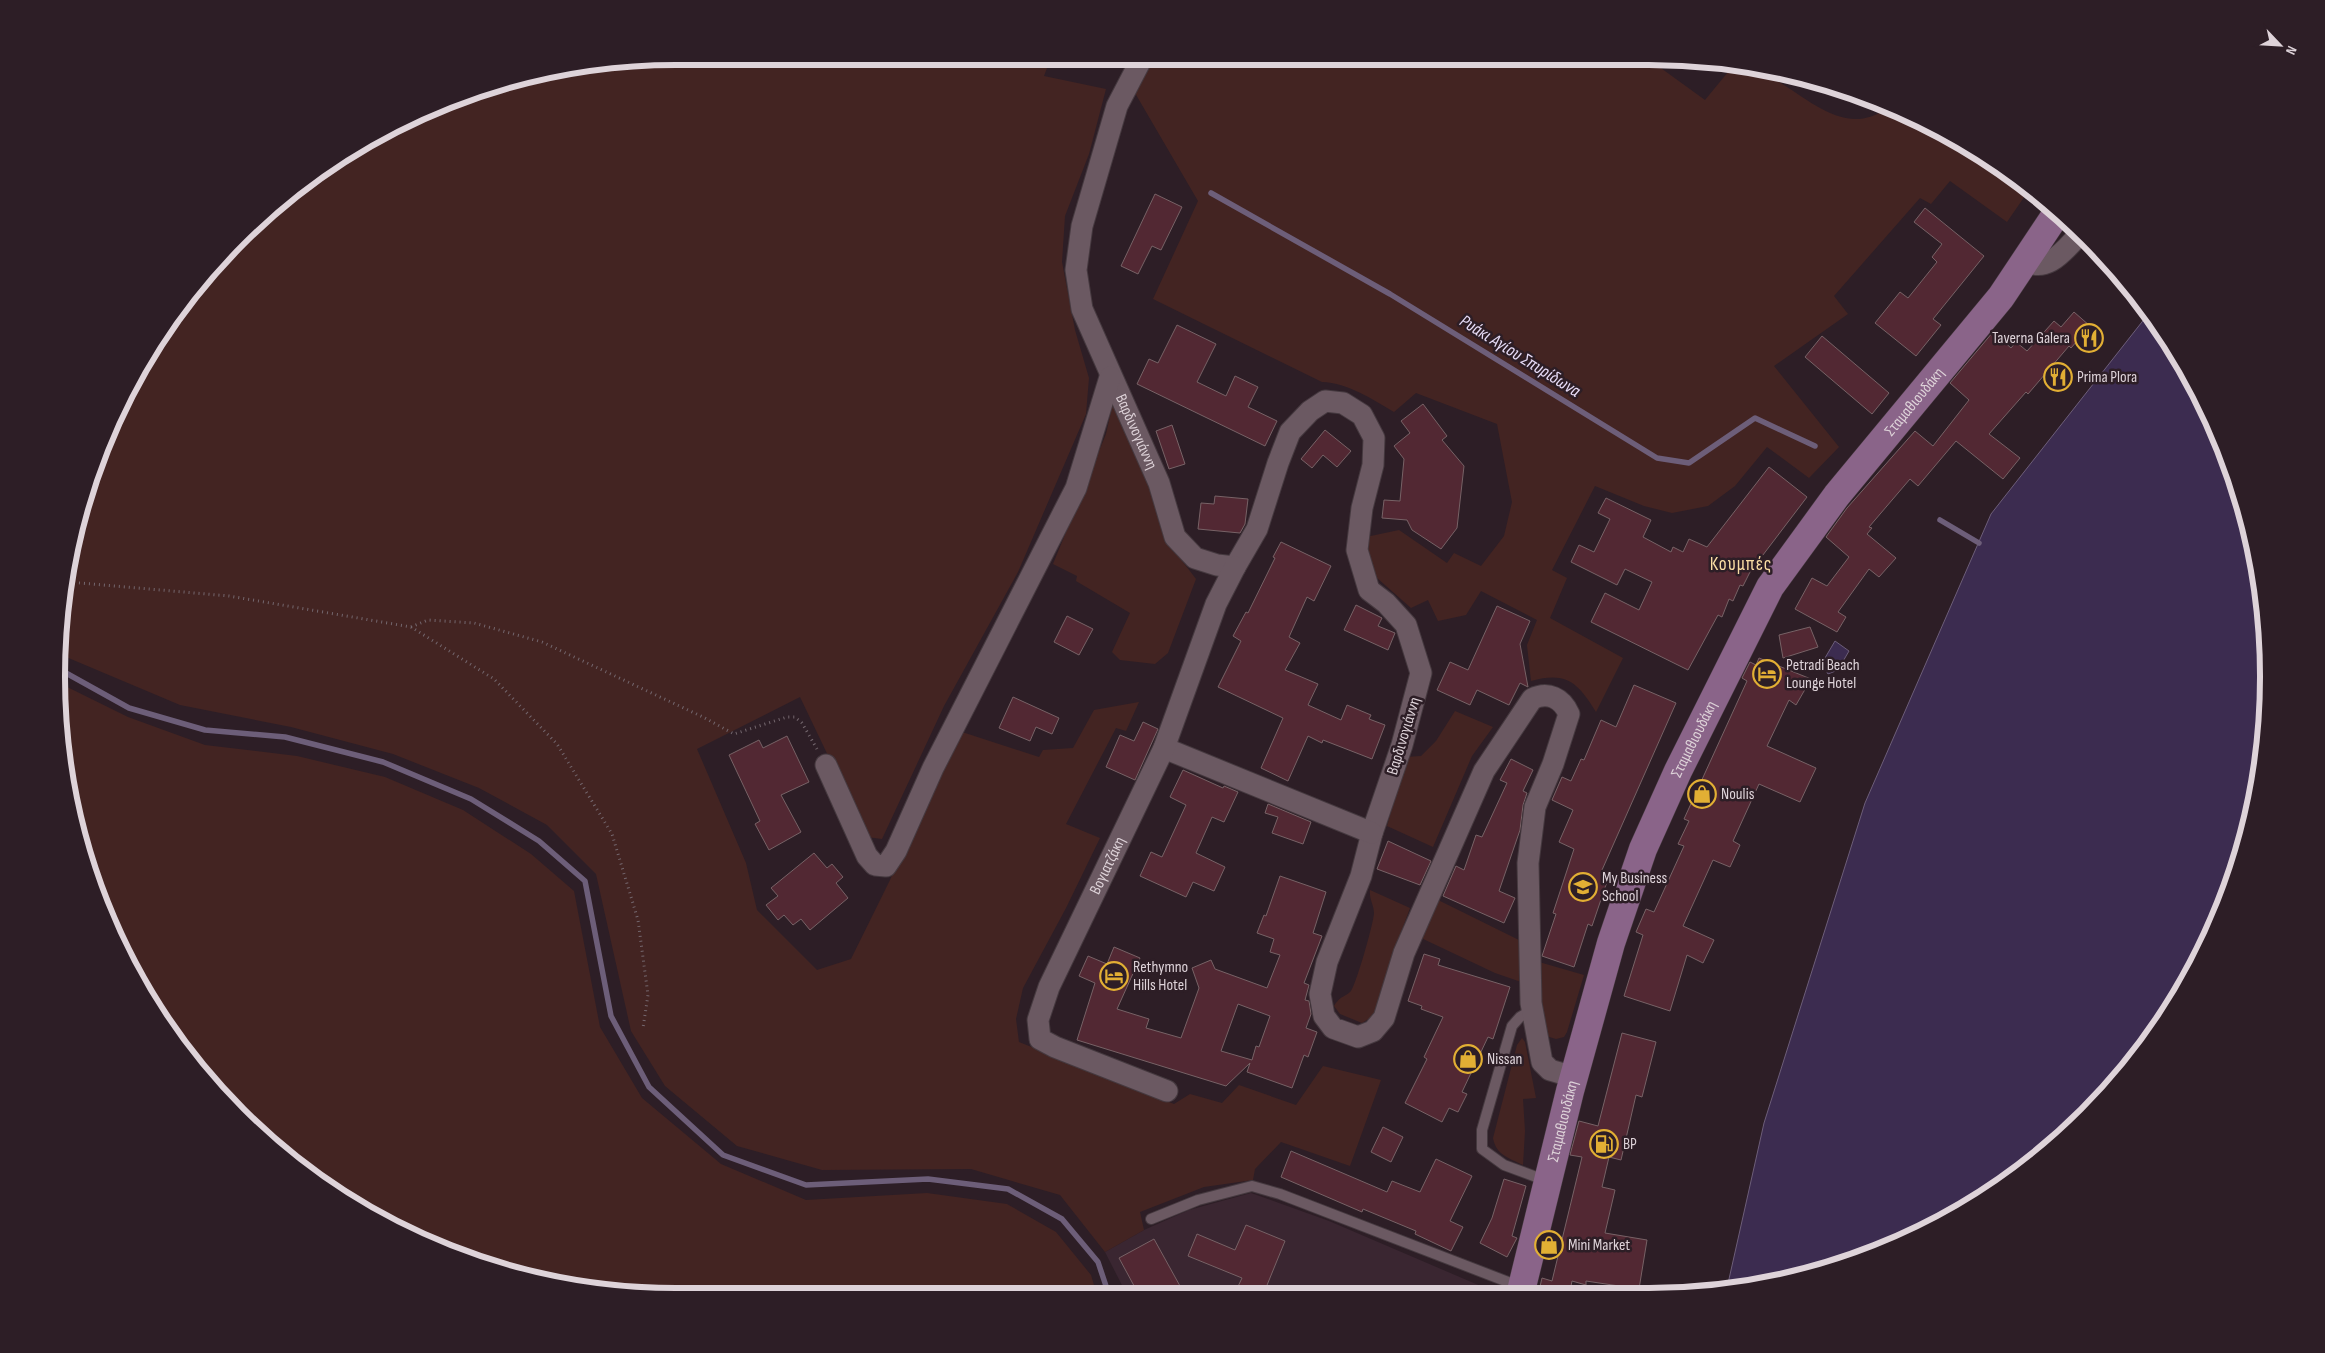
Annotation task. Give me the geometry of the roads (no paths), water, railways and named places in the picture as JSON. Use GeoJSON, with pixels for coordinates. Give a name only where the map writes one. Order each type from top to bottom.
{"type":"FeatureCollection","features":[{"type":"Feature","properties":{"kind":"main road","name":"Σταμαθιουδάκη"},"geometry":{"type":"LineString","coordinates":[[1522,1288],[1574,1077],[1611,943],[1643,849],[1678,771],[1770,587],[1837,495],[2001,297],[2053,218]]}},
{"type":"Feature","properties":{"kind":"street","name":"Βαρδινογιάννη"},"geometry":{"type":"LineString","coordinates":[[1138,65],[1117,106],[1082,226],[1076,270],[1082,309],[1110,377],[1159,483],[1176,537],[1195,558],[1216,565],[1235,566],[1258,529],[1278,463],[1290,432],[1310,411],[1325,402],[1343,403],[1362,414],[1374,438],[1373,464],[1362,508],[1357,550],[1369,590],[1386,603],[1406,625],[1421,673],[1402,745],[1372,832],[1361,876],[1327,962],[1320,994],[1324,1016],[1333,1028],[1358,1037],[1373,1030],[1384,1018],[1404,953],[1484,771],[1532,698],[1542,694],[1551,696],[1566,706],[1569,714],[1553,764],[1535,807],[1528,863],[1532,1010],[1542,1062],[1550,1070],[1574,1077]]}},
{"type":"Feature","properties":{"kind":"street"},"geometry":{"type":"LineString","coordinates":[[2024,260],[2035,265],[2046,264],[2055,259],[2075,239]]}},
{"type":"Feature","properties":{"kind":"street"},"geometry":{"type":"LineString","coordinates":[[826,765],[866,856],[876,865],[886,866],[896,851],[933,768],[1076,488],[1110,377]]}},
{"type":"Feature","properties":{"kind":"street","name":"Βογιατζάκη"},"geometry":{"type":"LineString","coordinates":[[1167,1091],[1055,1047],[1040,1039],[1038,1020],[1048,987],[1066,947],[1164,748],[1216,604],[1235,566]]}},
{"type":"Feature","properties":{"kind":"street"},"geometry":{"type":"LineString","coordinates":[[1164,748],[1372,832]]}},
{"type":"Feature","properties":{"kind":"lane"},"geometry":{"type":"LineString","coordinates":[[1532,1010],[1520,1017],[1512,1026],[1482,1130],[1482,1149],[1504,1165],[1548,1182]]}},
{"type":"Feature","properties":{"kind":"lane"},"geometry":{"type":"LineString","coordinates":[[1151,1219],[1198,1200],[1252,1186],[1280,1194],[1514,1288]]}},
{"type":"Feature","properties":{"kind":"waterway","name":"Ρυάκι Αγίου Σπυρίδωνα"},"geometry":{"type":"LineString","coordinates":[[1211,193],[1390,294],[1657,458],[1689,463],[1755,418],[1815,446]]}},
{"type":"Feature","properties":{"kind":"waterway"},"geometry":{"type":"LineString","coordinates":[[1940,520],[1979,543]]}},
{"type":"Feature","properties":{"kind":"waterway"},"geometry":{"type":"LineString","coordinates":[[65,672],[129,708],[205,730],[285,737],[383,762],[471,799],[539,841],[585,881],[611,1016],[649,1087],[723,1155],[806,1185],[928,1179],[1008,1189],[1062,1219],[1098,1262],[1107,1288]]}},
{"type":"Feature","properties":{"kind":"place","name":"Taverna Galera"},"geometry":{"type":"Point","coordinates":[2089,338]}},
{"type":"Feature","properties":{"kind":"place","name":"Prima Plora"},"geometry":{"type":"Point","coordinates":[2058,377]}},
{"type":"Feature","properties":{"kind":"place","name":"Petradi Beach Lounge Hotel"},"geometry":{"type":"Point","coordinates":[1767,674]}},
{"type":"Feature","properties":{"kind":"place","name":"Noulis"},"geometry":{"type":"Point","coordinates":[1702,794]}},
{"type":"Feature","properties":{"kind":"place","name":"My Business School"},"geometry":{"type":"Point","coordinates":[1583,887]}},
{"type":"Feature","properties":{"kind":"place","name":"Rethymno Hills Hotel"},"geometry":{"type":"Point","coordinates":[1114,976]}},
{"type":"Feature","properties":{"kind":"place","name":"Nissan"},"geometry":{"type":"Point","coordinates":[1468,1059]}},
{"type":"Feature","properties":{"kind":"place","name":"BP"},"geometry":{"type":"Point","coordinates":[1604,1144]}},
{"type":"Feature","properties":{"kind":"place","name":"Mini Market"},"geometry":{"type":"Point","coordinates":[1549,1245]}},
{"type":"Feature","properties":{"kind":"district","name":"Κουμπές"},"geometry":{"type":"Point","coordinates":[1741,564]}}]}
